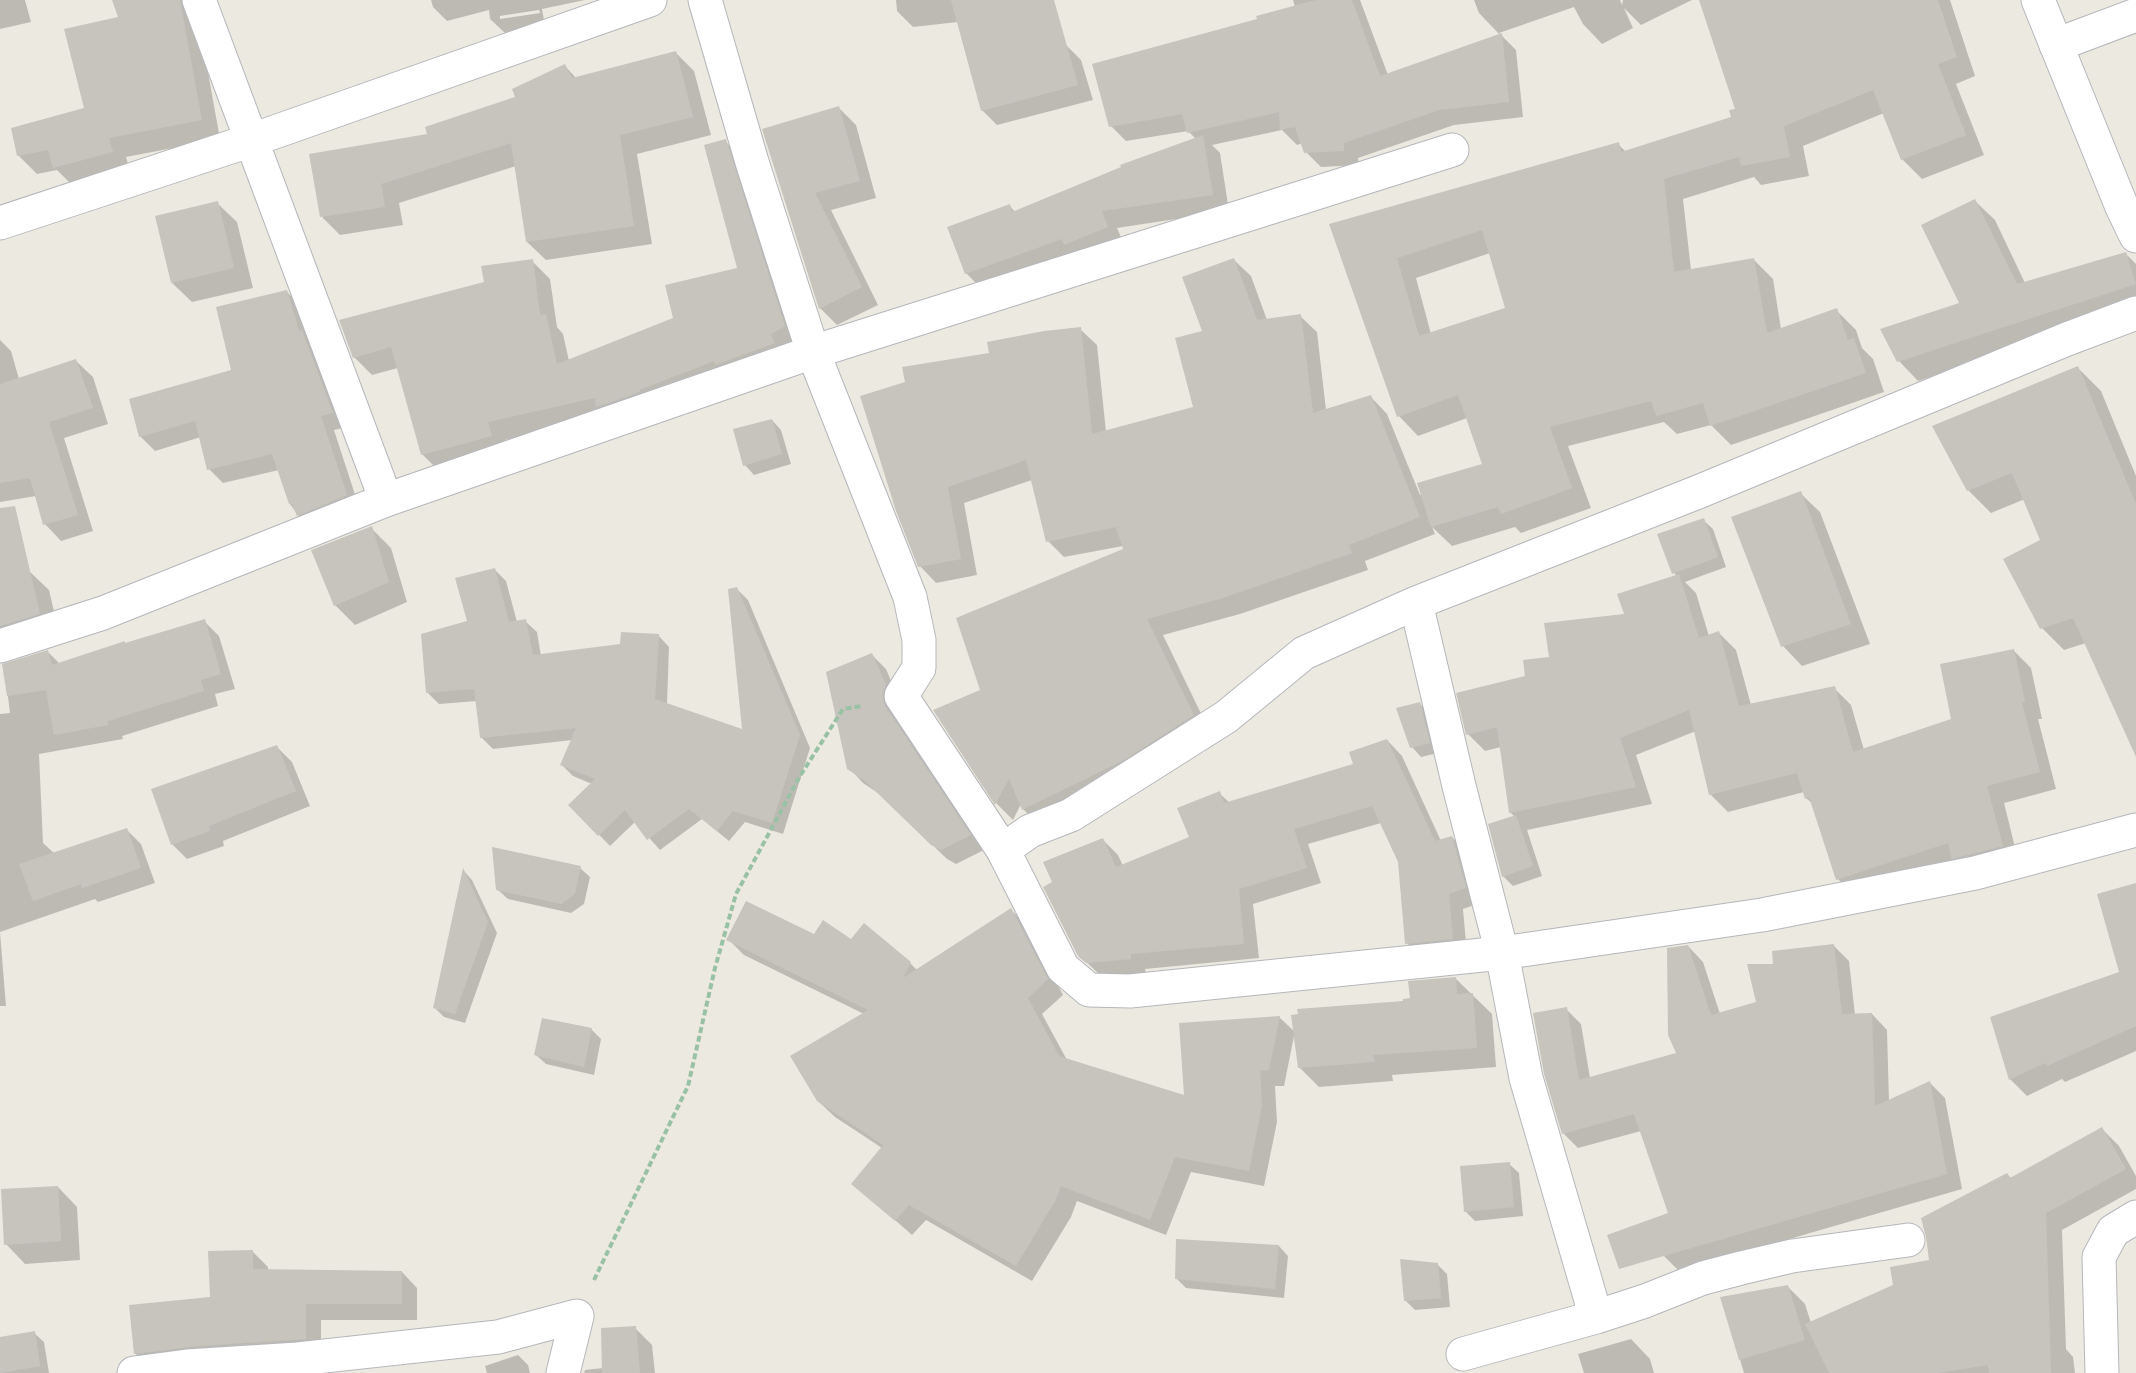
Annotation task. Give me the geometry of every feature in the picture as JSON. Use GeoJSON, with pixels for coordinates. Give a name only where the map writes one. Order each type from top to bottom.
{"type":"FeatureCollection","features":[{"type":"Feature","properties":{"kind":"street"},"geometry":{"type":"LineString","coordinates":[[199,0],[386,500]]}},
{"type":"Feature","properties":{"kind":"street"},"geometry":{"type":"LineString","coordinates":[[0,223],[252,140],[650,0]]}},
{"type":"Feature","properties":{"kind":"street"},"geometry":{"type":"LineString","coordinates":[[705,0],[752,162],[813,352],[910,597],[920,640],[920,668],[901,696],[1003,850],[1064,968],[1089,990],[1130,991],[1502,953],[1762,915],[1975,873],[2136,830]]}},
{"type":"Feature","properties":{"kind":"street"},"geometry":{"type":"LineString","coordinates":[[2038,0],[2122,207],[2136,236]]}},
{"type":"Feature","properties":{"kind":"street"},"geometry":{"type":"LineString","coordinates":[[2056,45],[2136,15]]}},
{"type":"Feature","properties":{"kind":"street"},"geometry":{"type":"LineString","coordinates":[[0,646],[103,613],[386,500],[813,352],[1452,150]]}},
{"type":"Feature","properties":{"kind":"street"},"geometry":{"type":"LineString","coordinates":[[1003,850],[1030,831],[1071,815],[1226,717],[1304,654],[1416,603],[1698,492],[2067,339],[2136,313]]}},
{"type":"Feature","properties":{"kind":"street"},"geometry":{"type":"LineString","coordinates":[[1416,603],[1459,786],[1502,953],[1526,1078],[1596,1317]]}},
{"type":"Feature","properties":{"kind":"street"},"geometry":{"type":"LineString","coordinates":[[2102,1373],[2099,1257],[2113,1231],[2136,1217]]}},
{"type":"Feature","properties":{"kind":"street"},"geometry":{"type":"LineString","coordinates":[[1463,1354],[1596,1317],[1703,1278],[1741,1268],[1792,1256],[1908,1240]]}},
{"type":"Feature","properties":{"kind":"street"},"geometry":{"type":"LineString","coordinates":[[134,1373],[187,1366],[298,1359],[498,1337],[577,1316],[563,1373]]}},
{"type":"Feature","properties":{"kind":"path"},"geometry":{"type":"LineString","coordinates":[[577,1316],[688,1086],[715,968],[736,894],[800,776],[843,710],[901,696]]}},
{"type":"Feature","properties":{"kind":"building"},"geometry":{"type":"Polygon","coordinates":[[[112,0],[180,0],[202,120],[109,138],[113,152],[53,168],[48,150],[17,156],[11,128],[84,108],[64,29],[118,17],[112,0]]]}},
{"type":"Feature","properties":{"kind":"building"},"geometry":{"type":"Polygon","coordinates":[[[951,0],[1054,0],[1078,85],[981,111],[951,0]]]}},
{"type":"Feature","properties":{"kind":"building"},"geometry":{"type":"Polygon","coordinates":[[[1316,0],[1352,0],[1380,76],[1502,33],[1509,102],[1439,110],[1344,143],[1344,151],[1304,153],[1295,127],[1280,130],[1279,112],[1187,133],[1182,114],[1109,127],[1092,64],[1257,19],[1256,16],[1316,0]]]}},
{"type":"Feature","properties":{"kind":"building"},"geometry":{"type":"Polygon","coordinates":[[[1699,0],[1938,0],[1957,57],[1938,64],[1966,135],[1901,160],[1873,90],[1784,126],[1790,157],[1741,166],[1739,157],[1664,179],[1674,272],[1754,258],[1767,333],[1837,308],[1848,340],[1854,338],[1866,373],[1710,426],[1703,403],[1656,416],[1651,401],[1550,427],[1572,488],[1501,514],[1498,507],[1431,527],[1417,483],[1482,464],[1458,395],[1397,417],[1329,224],[1619,142],[1621,152],[1731,117],[1729,110],[1735,109],[1699,0]],[[1482,230],[1397,258],[1419,336],[1505,308],[1482,230]]]}},
{"type":"Feature","properties":{"kind":"building"},"geometry":{"type":"Polygon","coordinates":[[[676,51],[693,117],[620,135],[634,226],[526,242],[511,143],[381,184],[385,207],[320,217],[309,154],[427,134],[425,127],[515,97],[512,89],[565,64],[572,78],[676,51]]]}},
{"type":"Feature","properties":{"kind":"building"},"geometry":{"type":"Polygon","coordinates":[[[839,106],[860,181],[815,193],[862,287],[819,309],[762,129],[839,106]]]}},
{"type":"Feature","properties":{"kind":"building"},"geometry":{"type":"Polygon","coordinates":[[[1203,135],[1213,195],[1102,211],[1108,227],[1064,245],[1062,239],[965,274],[947,227],[1010,204],[1012,212],[1121,167],[1120,165],[1203,135]]]}},
{"type":"Feature","properties":{"kind":"building"},"geometry":{"type":"Polygon","coordinates":[[[726,139],[785,326],[771,334],[775,343],[715,365],[714,361],[639,390],[640,392],[596,407],[595,398],[488,422],[492,436],[421,455],[391,347],[353,358],[339,320],[484,282],[481,266],[533,259],[540,315],[546,314],[557,364],[673,318],[665,285],[737,268],[704,145],[726,139]]]}},
{"type":"Feature","properties":{"kind":"building"},"geometry":{"type":"Polygon","coordinates":[[[1975,199],[2017,284],[2126,252],[2136,284],[1897,362],[1880,329],[1959,303],[1921,225],[1975,199]]]}},
{"type":"Feature","properties":{"kind":"building"},"geometry":{"type":"Polygon","coordinates":[[[218,201],[234,268],[171,283],[155,216],[218,201]]]}},
{"type":"Feature","properties":{"kind":"building"},"geometry":{"type":"Polygon","coordinates":[[[1234,258],[1257,320],[1301,314],[1313,413],[1371,395],[1420,517],[1349,545],[1352,553],[1223,598],[1147,619],[1194,715],[1124,760],[1022,810],[1009,779],[995,805],[933,710],[980,690],[956,618],[1123,549],[1116,527],[1046,542],[1026,460],[948,487],[961,559],[918,567],[896,511],[860,396],[905,382],[902,367],[989,353],[987,342],[1044,331],[1081,327],[1092,434],[1193,407],[1175,338],[1202,331],[1182,277],[1234,258]]]}},
{"type":"Feature","properties":{"kind":"building"},"geometry":{"type":"Polygon","coordinates":[[[287,290],[299,331],[302,330],[333,413],[321,416],[347,495],[297,516],[292,504],[289,504],[272,454],[207,470],[195,421],[139,437],[129,399],[231,370],[216,307],[287,290]]]}},
{"type":"Feature","properties":{"kind":"building"},"geometry":{"type":"Polygon","coordinates":[[[76,359],[93,408],[49,422],[78,515],[43,525],[30,478],[0,483],[0,384],[76,359]]]}},
{"type":"Feature","properties":{"kind":"building"},"geometry":{"type":"Polygon","coordinates":[[[2078,366],[2136,504],[2136,757],[2073,618],[2040,629],[2003,559],[2040,540],[2012,473],[1967,491],[1932,426],[2078,366]]]}},
{"type":"Feature","properties":{"kind":"building"},"geometry":{"type":"Polygon","coordinates":[[[772,419],[782,454],[743,466],[733,429],[772,419]]]}},
{"type":"Feature","properties":{"kind":"building"},"geometry":{"type":"Polygon","coordinates":[[[1801,491],[1851,624],[1781,647],[1731,517],[1801,491]]]}},
{"type":"Feature","properties":{"kind":"building"},"geometry":{"type":"Polygon","coordinates":[[[15,506],[40,614],[0,626],[0,508],[15,506]]]}},
{"type":"Feature","properties":{"kind":"building"},"geometry":{"type":"Polygon","coordinates":[[[1704,518],[1718,557],[1672,574],[1657,534],[1704,518]]]}},
{"type":"Feature","properties":{"kind":"building"},"geometry":{"type":"Polygon","coordinates":[[[372,526],[389,582],[334,606],[311,550],[372,526]]]}},
{"type":"Feature","properties":{"kind":"building"},"geometry":{"type":"Polygon","coordinates":[[[495,568],[509,622],[526,619],[533,655],[620,644],[621,632],[659,634],[655,699],[742,729],[728,589],[737,587],[800,735],[772,823],[733,811],[717,831],[689,809],[647,840],[625,810],[598,836],[568,805],[595,779],[560,765],[576,728],[480,738],[474,689],[426,693],[421,634],[467,621],[455,578],[495,568]]]}},
{"type":"Feature","properties":{"kind":"building"},"geometry":{"type":"Polygon","coordinates":[[[1679,574],[1699,638],[1719,631],[1739,706],[1835,686],[1853,752],[1951,719],[1940,664],[2014,649],[2025,702],[2022,703],[2040,772],[1987,786],[2003,846],[1952,859],[1948,843],[1836,880],[1809,797],[1805,799],[1797,773],[1709,795],[1689,710],[1620,738],[1636,787],[1509,813],[1497,727],[1466,735],[1456,693],[1525,676],[1523,660],[1549,657],[1544,623],[1624,614],[1617,594],[1679,574]]]}},
{"type":"Feature","properties":{"kind":"building"},"geometry":{"type":"Polygon","coordinates":[[[205,619],[221,674],[201,680],[204,691],[108,721],[108,725],[54,735],[46,690],[7,696],[2,664],[48,650],[52,665],[125,641],[125,643],[205,619]]]}},
{"type":"Feature","properties":{"kind":"building"},"geometry":{"type":"Polygon","coordinates":[[[872,653],[886,685],[882,695],[885,706],[971,835],[941,850],[931,845],[865,781],[847,769],[826,672],[872,653]]]}},
{"type":"Feature","properties":{"kind":"building"},"geometry":{"type":"Polygon","coordinates":[[[1420,702],[1430,743],[1410,748],[1396,708],[1420,702]]]}},
{"type":"Feature","properties":{"kind":"building"},"geometry":{"type":"Polygon","coordinates":[[[1387,739],[1435,841],[1452,836],[1466,888],[1449,894],[1453,939],[1405,944],[1398,862],[1372,806],[1294,829],[1307,868],[1239,889],[1244,944],[1131,954],[1131,959],[1086,963],[1078,956],[1043,887],[1052,882],[1043,862],[1103,838],[1116,867],[1189,837],[1177,808],[1220,791],[1224,803],[1353,764],[1349,752],[1387,739]]]}},
{"type":"Feature","properties":{"kind":"building"},"geometry":{"type":"Polygon","coordinates":[[[277,745],[296,791],[209,826],[210,831],[171,845],[151,789],[277,745]]]}},
{"type":"Feature","properties":{"kind":"building"},"geometry":{"type":"Polygon","coordinates":[[[1516,815],[1533,866],[1502,877],[1488,824],[1516,815]]]}},
{"type":"Feature","properties":{"kind":"building"},"geometry":{"type":"Polygon","coordinates":[[[127,828],[141,868],[82,888],[81,884],[33,901],[19,864],[127,828]]]}},
{"type":"Feature","properties":{"kind":"building"},"geometry":{"type":"Polygon","coordinates":[[[492,847],[581,866],[575,894],[561,904],[496,890],[492,847]]]}},
{"type":"Feature","properties":{"kind":"building"},"geometry":{"type":"Polygon","coordinates":[[[463,868],[488,922],[455,1014],[433,1008],[463,868]]]}},
{"type":"Feature","properties":{"kind":"building"},"geometry":{"type":"Polygon","coordinates":[[[2136,883],[2136,1026],[2047,1066],[2045,1063],[2009,1080],[1990,1017],[2119,972],[2097,894],[2136,883]]]}},
{"type":"Feature","properties":{"kind":"building"},"geometry":{"type":"Polygon","coordinates":[[[746,901],[814,934],[823,920],[851,939],[864,923],[911,962],[903,978],[1011,908],[1048,979],[1028,998],[1059,1056],[1184,1095],[1179,1023],[1280,1016],[1269,1070],[1260,1071],[1262,1106],[1249,1171],[1175,1157],[1150,1220],[1061,1186],[1055,1201],[1016,1266],[909,1205],[895,1221],[851,1184],[883,1145],[817,1101],[790,1056],[868,1010],[726,940],[746,901]]]}},
{"type":"Feature","properties":{"kind":"building"},"geometry":{"type":"Polygon","coordinates":[[[1834,944],[1842,1014],[1872,1013],[1875,1106],[1930,1081],[1947,1174],[1619,1269],[1607,1235],[1668,1213],[1634,1114],[1562,1134],[1544,1074],[1533,1013],[1567,1007],[1579,1080],[1676,1053],[1668,1035],[1667,948],[1688,945],[1711,1015],[1756,1002],[1747,964],[1773,964],[1772,951],[1834,944]]]}},
{"type":"Feature","properties":{"kind":"building"},"geometry":{"type":"Polygon","coordinates":[[[1456,977],[1457,994],[1473,993],[1477,1048],[1373,1055],[1375,1062],[1298,1068],[1291,1015],[1298,1014],[1297,1009],[1403,1001],[1403,999],[1410,998],[1408,981],[1456,977]]]}},
{"type":"Feature","properties":{"kind":"building"},"geometry":{"type":"Polygon","coordinates":[[[542,1018],[592,1028],[584,1067],[534,1055],[542,1018]]]}},
{"type":"Feature","properties":{"kind":"building"},"geometry":{"type":"Polygon","coordinates":[[[2102,1127],[2126,1169],[2046,1213],[2051,1373],[1989,1373],[1988,1365],[1938,1373],[1829,1373],[1805,1324],[1893,1285],[1890,1267],[1929,1260],[1921,1218],[2007,1173],[2010,1178],[2102,1127]]]}},
{"type":"Feature","properties":{"kind":"building"},"geometry":{"type":"Polygon","coordinates":[[[1510,1162],[1514,1207],[1464,1212],[1460,1166],[1510,1162]]]}},
{"type":"Feature","properties":{"kind":"building"},"geometry":{"type":"Polygon","coordinates":[[[58,1186],[61,1241],[4,1245],[1,1189],[58,1186]]]}},
{"type":"Feature","properties":{"kind":"building"},"geometry":{"type":"Polygon","coordinates":[[[1176,1239],[1279,1245],[1275,1289],[1175,1279],[1176,1239]]]}},
{"type":"Feature","properties":{"kind":"building"},"geometry":{"type":"Polygon","coordinates":[[[253,1250],[253,1269],[402,1271],[402,1304],[306,1304],[306,1339],[198,1346],[134,1354],[129,1305],[210,1297],[208,1251],[253,1250]]]}},
{"type":"Feature","properties":{"kind":"building"},"geometry":{"type":"Polygon","coordinates":[[[1400,1259],[1438,1263],[1441,1298],[1404,1301],[1400,1259]]]}},
{"type":"Feature","properties":{"kind":"building"},"geometry":{"type":"Polygon","coordinates":[[[1788,1285],[1805,1340],[1739,1360],[1720,1297],[1788,1285]]]}},
{"type":"Feature","properties":{"kind":"building"},"geometry":{"type":"Polygon","coordinates":[[[636,1326],[640,1373],[602,1373],[601,1328],[636,1326]]]}},
{"type":"Feature","properties":{"kind":"building"},"geometry":{"type":"Polygon","coordinates":[[[35,1331],[40,1366],[0,1373],[0,1337],[35,1331]]]}}]}
